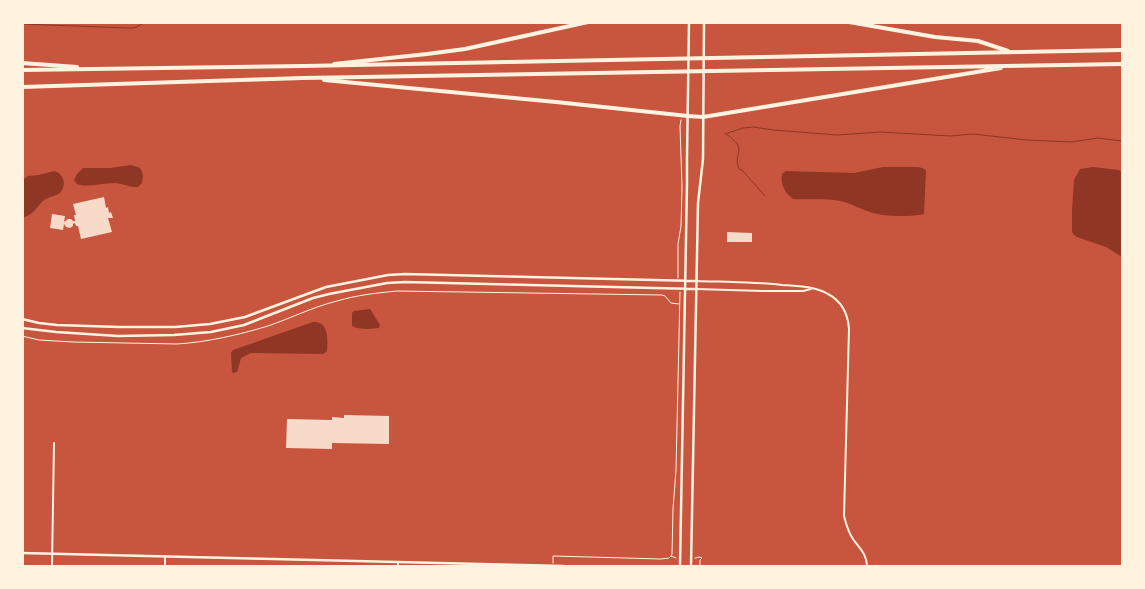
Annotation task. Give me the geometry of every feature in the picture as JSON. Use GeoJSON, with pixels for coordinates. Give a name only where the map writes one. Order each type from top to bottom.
{"type":"FeatureCollection","features":[{"type":"Feature","properties":{"kind":"highway"},"geometry":{"type":"LineString","coordinates":[[303,66],[456,50],[588,22]]}},
{"type":"Feature","properties":{"kind":"highway"},"geometry":{"type":"LineString","coordinates":[[848,22],[935,37],[978,41],[1013,52]]}},
{"type":"Feature","properties":{"kind":"highway"},"geometry":{"type":"LineString","coordinates":[[22,70],[1122,50]]}},
{"type":"Feature","properties":{"kind":"highway"},"geometry":{"type":"LineString","coordinates":[[22,63],[104,69]]}},
{"type":"Feature","properties":{"kind":"highway"},"geometry":{"type":"LineString","coordinates":[[22,88],[303,78],[1122,64]]}},
{"type":"Feature","properties":{"kind":"highway"},"geometry":{"type":"LineString","coordinates":[[303,78],[704,117],[1016,66]]}},
{"type":"Feature","properties":{"kind":"street"},"geometry":{"type":"LineString","coordinates":[[680,566],[689,24]]}},
{"type":"Feature","properties":{"kind":"street"},"geometry":{"type":"LineString","coordinates":[[691,566],[698,197],[703,159],[704,24]]}},
{"type":"Feature","properties":{"kind":"street"},"geometry":{"type":"LineString","coordinates":[[22,319],[39,323],[119,328],[158,328],[210,324],[245,317],[326,287],[388,275],[405,274],[686,280],[804,286],[827,293],[838,301],[849,323],[844,516],[852,538],[866,556],[867,566]]}},
{"type":"Feature","properties":{"kind":"street"},"geometry":{"type":"LineString","coordinates":[[22,328],[118,336],[211,332],[244,325],[329,294],[387,283],[405,282],[762,291],[804,291],[813,289]]}},
{"type":"Feature","properties":{"kind":"street"},"geometry":{"type":"LineString","coordinates":[[52,566],[54,442]]}},
{"type":"Feature","properties":{"kind":"street"},"geometry":{"type":"LineString","coordinates":[[22,554],[398,565],[564,566]]}},
{"type":"Feature","properties":{"kind":"street"},"geometry":{"type":"LineString","coordinates":[[165,558],[165,566]]}},
{"type":"Feature","properties":{"kind":"path"},"geometry":{"type":"LineString","coordinates":[[678,280],[678,244],[681,226],[682,187],[681,116]]}},
{"type":"Feature","properties":{"kind":"path"},"geometry":{"type":"LineString","coordinates":[[671,556],[676,470],[679,288]]}},
{"type":"Feature","properties":{"kind":"path"},"geometry":{"type":"LineString","coordinates":[[22,336],[38,340],[73,342],[188,344],[244,333],[336,301],[398,291],[662,295],[671,303],[679,304]]}},
{"type":"Feature","properties":{"kind":"path"},"geometry":{"type":"LineString","coordinates":[[553,566],[553,556],[666,558],[671,556]]}},
{"type":"Feature","properties":{"kind":"path"},"geometry":{"type":"LineString","coordinates":[[700,566],[702,558]]}},
{"type":"Feature","properties":{"kind":"shaded area"},"geometry":{"type":"Polygon","coordinates":[[[131,165],[141,169],[143,175],[142,183],[138,187],[114,183],[82,185],[77,184],[74,180],[83,168],[110,168],[131,165]]]}},
{"type":"Feature","properties":{"kind":"shaded area"},"geometry":{"type":"Polygon","coordinates":[[[883,167],[918,167],[926,170],[924,214],[889,216],[870,212],[840,201],[793,199],[782,185],[782,174],[786,171],[854,173],[883,167]]]}},
{"type":"Feature","properties":{"kind":"shaded area"},"geometry":{"type":"Polygon","coordinates":[[[1093,167],[1119,170],[1122,173],[1122,257],[1106,247],[1077,237],[1072,232],[1074,180],[1080,169],[1093,167]]]}},
{"type":"Feature","properties":{"kind":"shaded area"},"geometry":{"type":"Polygon","coordinates":[[[54,171],[62,176],[64,182],[63,189],[57,195],[45,199],[33,212],[23,218],[22,182],[28,176],[54,171]]]}},
{"type":"Feature","properties":{"kind":"shaded area"},"geometry":{"type":"Polygon","coordinates":[[[370,309],[380,325],[379,328],[362,329],[352,326],[352,313],[354,311],[370,309]]]}},
{"type":"Feature","properties":{"kind":"shaded area"},"geometry":{"type":"Polygon","coordinates":[[[313,322],[325,328],[327,351],[323,354],[251,353],[241,358],[237,372],[232,372],[231,353],[233,350],[313,322]]]}},
{"type":"Feature","properties":{"kind":"building"},"geometry":{"type":"Polygon","coordinates":[[[104,197],[106,208],[108,207],[109,213],[111,212],[113,218],[108,218],[112,232],[81,239],[78,226],[75,223],[70,228],[64,224],[63,230],[50,228],[52,214],[65,216],[64,222],[68,219],[75,221],[74,215],[76,215],[73,204],[104,197]]]}},
{"type":"Feature","properties":{"kind":"building"},"geometry":{"type":"Polygon","coordinates":[[[727,232],[752,233],[752,242],[727,242],[727,232]]]}},
{"type":"Feature","properties":{"kind":"building"},"geometry":{"type":"Polygon","coordinates":[[[344,415],[389,416],[389,444],[332,443],[332,449],[286,448],[287,419],[332,420],[332,417],[344,418],[344,415]]]}},
{"type":"Feature","properties":{"kind":"waterway"},"geometry":{"type":"LineString","coordinates":[[22,24],[134,28],[146,22]]}},
{"type":"Feature","properties":{"kind":"waterway"},"geometry":{"type":"LineString","coordinates":[[725,134],[753,127],[837,135],[881,132],[950,136],[973,134],[1027,140],[1071,142],[1098,138],[1122,141]]}},
{"type":"Feature","properties":{"kind":"waterway"},"geometry":{"type":"LineString","coordinates":[[726,134],[733,139],[739,148],[737,159],[739,169],[765,196]]}}]}
